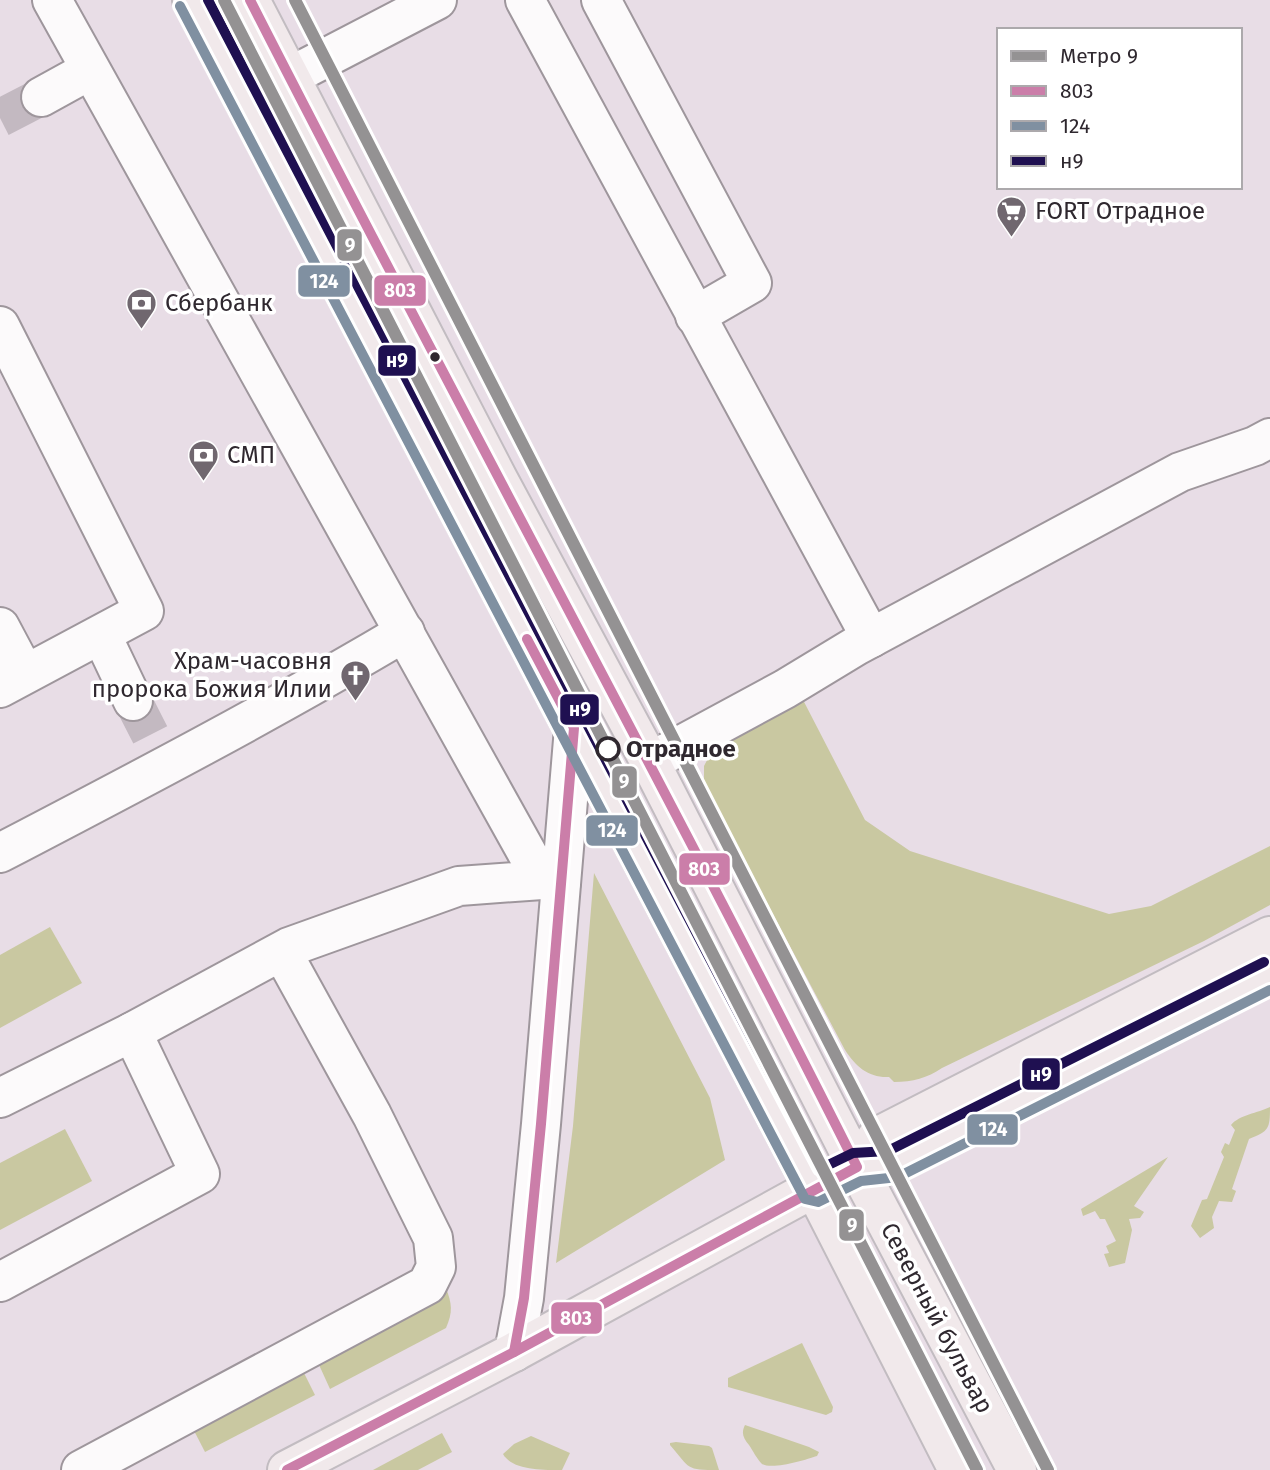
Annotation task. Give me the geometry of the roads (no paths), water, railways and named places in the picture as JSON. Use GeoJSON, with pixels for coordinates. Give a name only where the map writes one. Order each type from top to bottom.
{"type":"FeatureCollection","features":[{"type":"Feature","properties":{"kind":"main road","name":"Северный бульвар"},"geometry":{"type":"LineString","coordinates":[[192,0],[575,728],[958,1470]]}},
{"type":"Feature","properties":{"kind":"main road","name":"Северный бульвар"},"geometry":{"type":"LineString","coordinates":[[250,0],[498,479],[650,762],[857,1167],[1017,1470]]}},
{"type":"Feature","properties":{"kind":"main road"},"geometry":{"type":"LineString","coordinates":[[857,1167],[877,1137],[1270,936]]}},
{"type":"Feature","properties":{"kind":"main road"},"geometry":{"type":"LineString","coordinates":[[287,1470],[514,1352],[814,1188],[857,1167],[892,1165],[1270,974]]}},
{"type":"Feature","properties":{"kind":"street"},"geometry":{"type":"LineString","coordinates":[[52,0],[405,632],[552,881]]}},
{"type":"Feature","properties":{"kind":"street"},"geometry":{"type":"LineString","coordinates":[[289,77],[437,0]]}},
{"type":"Feature","properties":{"kind":"street"},"geometry":{"type":"LineString","coordinates":[[525,0],[872,638]]}},
{"type":"Feature","properties":{"kind":"street"},"geometry":{"type":"LineString","coordinates":[[601,0],[752,283],[695,316]]}},
{"type":"Feature","properties":{"kind":"street"},"geometry":{"type":"LineString","coordinates":[[41,97],[90,70]]}},
{"type":"Feature","properties":{"kind":"street"},"geometry":{"type":"LineString","coordinates":[[0,326],[144,611],[102,636],[13,681],[0,627]]}},
{"type":"Feature","properties":{"kind":"street"},"geometry":{"type":"LineString","coordinates":[[650,762],[785,689],[872,638],[1180,472],[1255,446],[1270,438]]}},
{"type":"Feature","properties":{"kind":"street"},"geometry":{"type":"LineString","coordinates":[[0,853],[163,759],[301,694],[405,632]]}},
{"type":"Feature","properties":{"kind":"street"},"geometry":{"type":"LineString","coordinates":[[102,636],[133,701]]}},
{"type":"Feature","properties":{"kind":"street"},"geometry":{"type":"LineString","coordinates":[[514,1352],[525,1285],[552,881],[575,728]]}},
{"type":"Feature","properties":{"kind":"street"},"geometry":{"type":"LineString","coordinates":[[0,1098],[132,1032],[289,947],[459,886],[552,881]]}},
{"type":"Feature","properties":{"kind":"street"},"geometry":{"type":"LineString","coordinates":[[81,1470],[427,1285],[435,1275],[436,1254],[433,1238],[372,1115],[282,952]]}},
{"type":"Feature","properties":{"kind":"street"},"geometry":{"type":"LineString","coordinates":[[0,1282],[200,1174],[132,1032]]}},
{"type":"Feature","properties":{"kind":"tunnel"},"geometry":{"type":"LineString","coordinates":[[0,118],[41,97]]}},
{"type":"Feature","properties":{"kind":"tunnel"},"geometry":{"type":"LineString","coordinates":[[133,701],[159,752]]}},
{"type":"Feature","properties":{"kind":"metro line","name":"9"},"geometry":{"type":"LineString","coordinates":[[224,0],[977,1470]]}},
{"type":"Feature","properties":{"kind":"metro line","name":"9"},"geometry":{"type":"LineString","coordinates":[[295,0],[1048,1470]]}},
{"type":"Feature","properties":{"kind":"place","name":"FORT Отрадное"},"geometry":{"type":"Point","coordinates":[1012,238]}},
{"type":"Feature","properties":{"kind":"place","name":"Сбербанк"},"geometry":{"type":"Point","coordinates":[142,330]}},
{"type":"Feature","properties":{"kind":"place","name":"СМП"},"geometry":{"type":"Point","coordinates":[204,482]}},
{"type":"Feature","properties":{"kind":"place","name":"Храм-часовня пророка Божия Илии"},"geometry":{"type":"Point","coordinates":[355,702]}},
{"type":"Feature","properties":{"kind":"place","name":"Отрадное"},"geometry":{"type":"Point","coordinates":[608,749]}}]}
